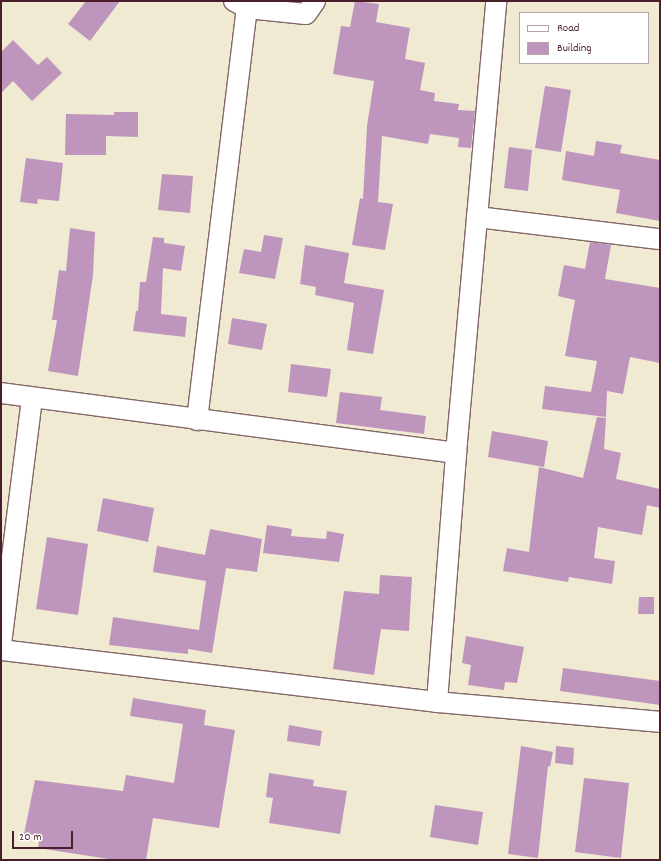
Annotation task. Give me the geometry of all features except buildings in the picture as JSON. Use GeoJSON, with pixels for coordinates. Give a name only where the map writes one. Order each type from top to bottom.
{"type":"FeatureCollection","features":[{"type":"Feature","properties":{"kind":"street"},"geometry":{"type":"LineString","coordinates":[[197,420],[241,5],[306,14],[315,1]]}},
{"type":"Feature","properties":{"kind":"street"},"geometry":{"type":"LineString","coordinates":[[437,702],[456,452],[496,1]]}},
{"type":"Feature","properties":{"kind":"street"},"geometry":{"type":"LineString","coordinates":[[477,217],[660,239]]}},
{"type":"Feature","properties":{"kind":"street"},"geometry":{"type":"LineString","coordinates":[[1,393],[197,420],[456,452]]}},
{"type":"Feature","properties":{"kind":"street"},"geometry":{"type":"LineString","coordinates":[[1,644],[32,398]]}},
{"type":"Feature","properties":{"kind":"street"},"geometry":{"type":"LineString","coordinates":[[1,650],[437,702],[660,722]]}}]}
